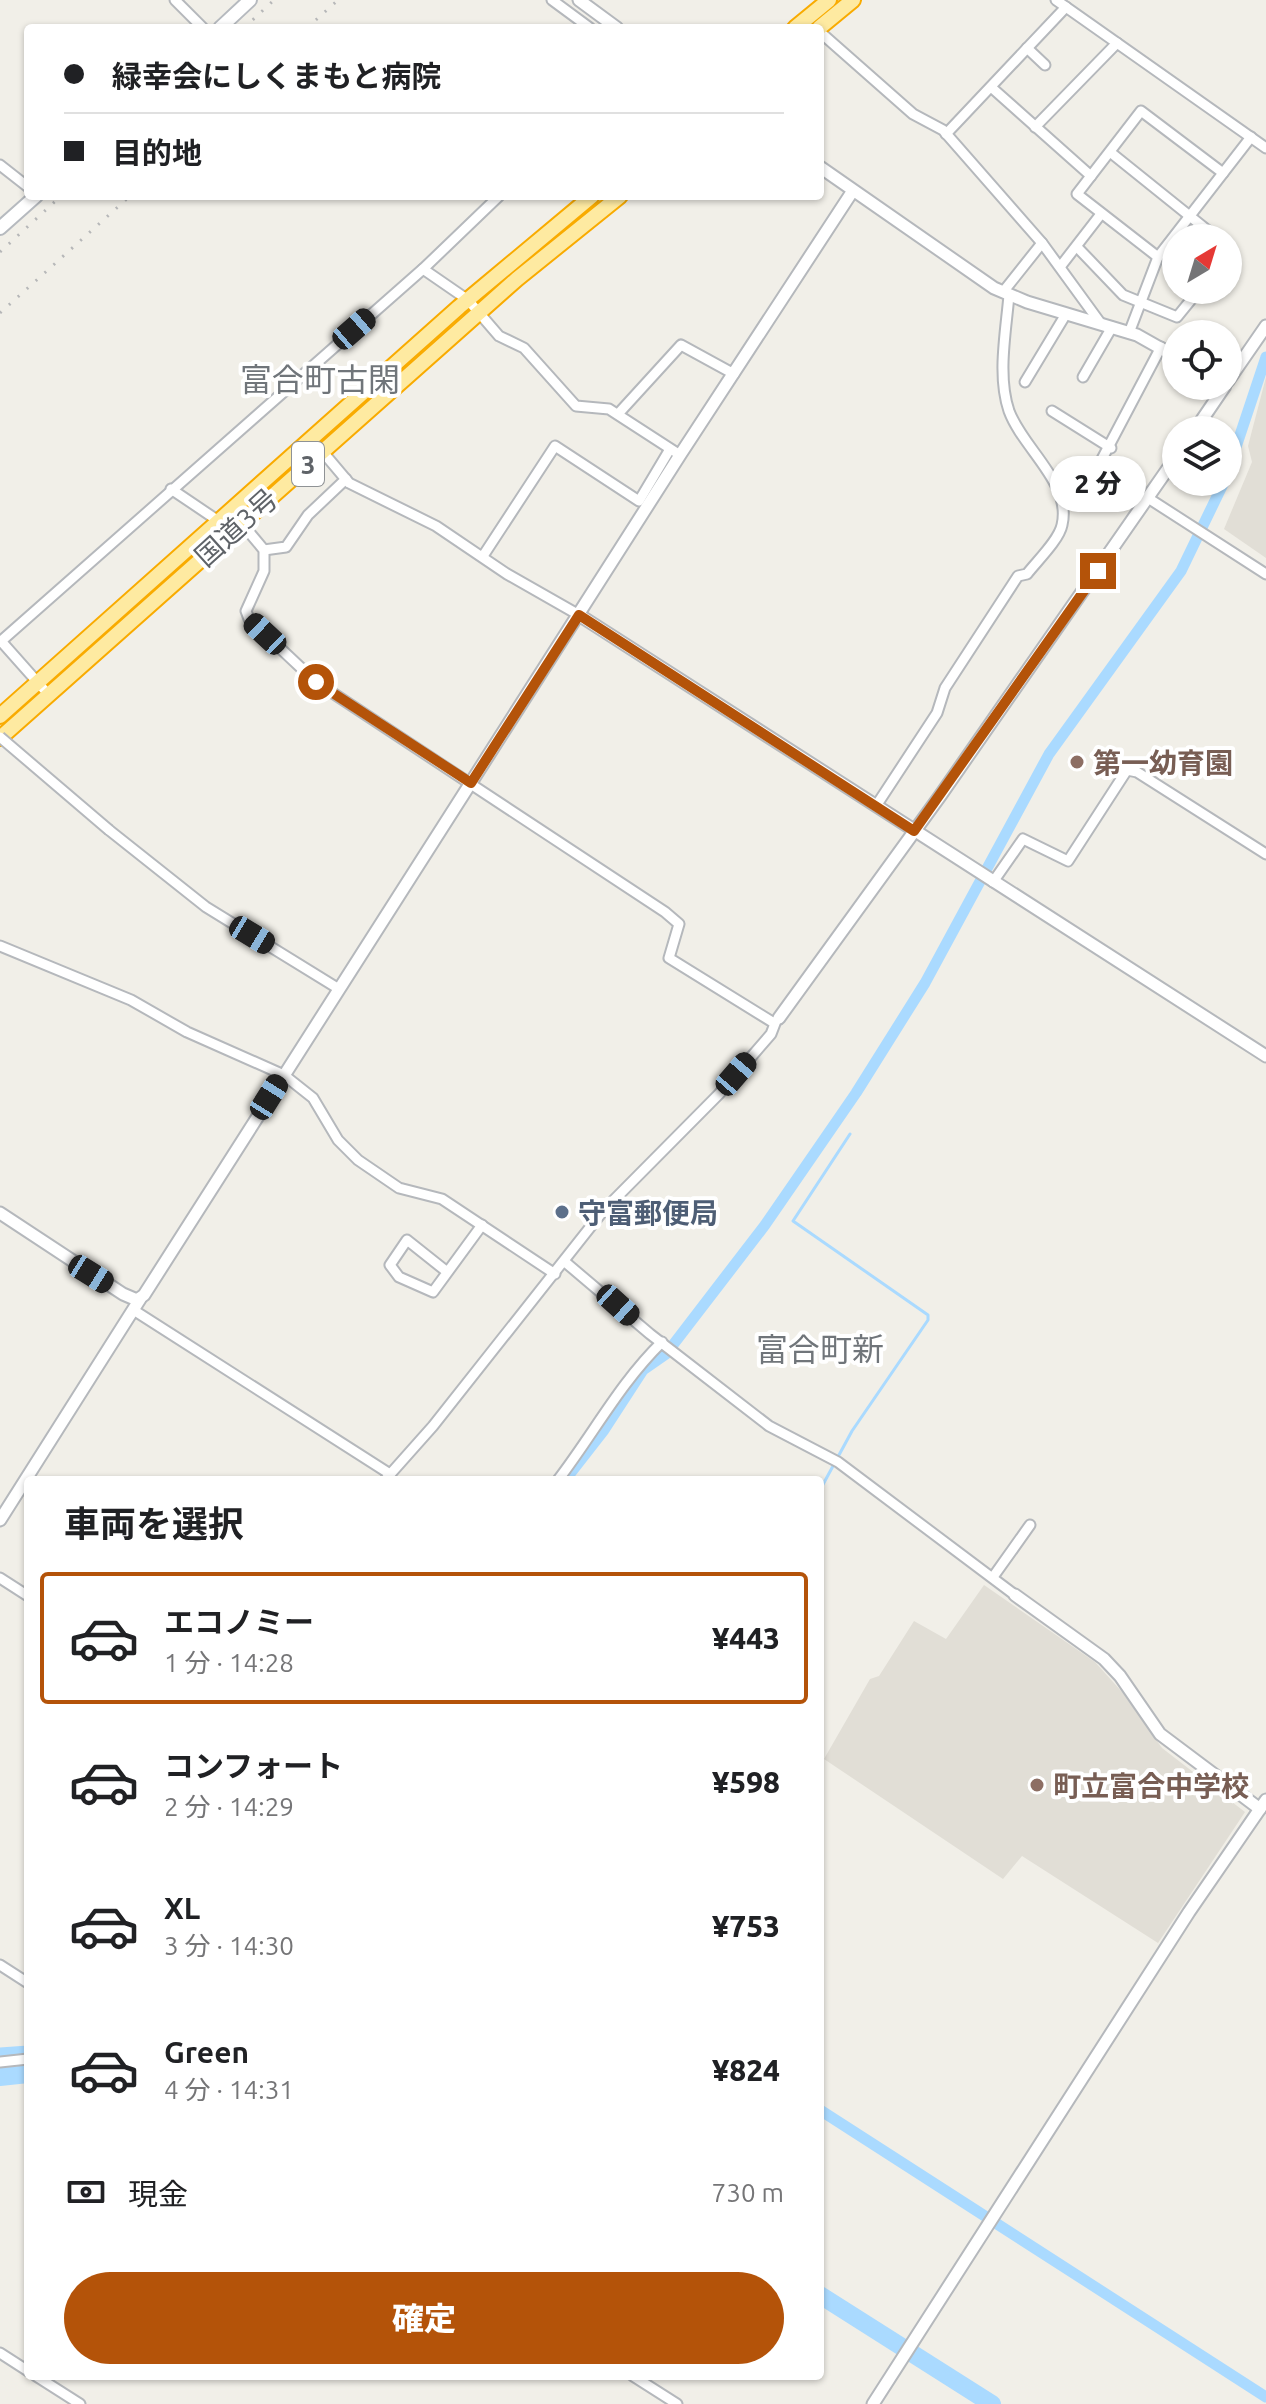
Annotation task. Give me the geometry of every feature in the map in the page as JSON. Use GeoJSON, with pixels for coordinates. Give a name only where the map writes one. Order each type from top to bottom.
{"type":"FeatureCollection","features":[{"type":"Feature","properties":{"kind":"highway"},"geometry":{"type":"LineString","coordinates":[[817,24],[829,0]]}},
{"type":"Feature","properties":{"kind":"highway"},"geometry":{"type":"LineString","coordinates":[[819,24],[853,0]]}},
{"type":"Feature","properties":{"kind":"highway","name":"国道3号"},"geometry":{"type":"LineString","coordinates":[[0,716],[217,520],[587,200]]}},
{"type":"Feature","properties":{"kind":"highway","name":"国道3号"},"geometry":{"type":"LineString","coordinates":[[0,737],[479,313],[615,200]]}},
{"type":"Feature","properties":{"kind":"main road"},"geometry":{"type":"LineString","coordinates":[[224,24],[250,0]]}},
{"type":"Feature","properties":{"kind":"main road"},"geometry":{"type":"LineString","coordinates":[[0,228],[32,200]]}},
{"type":"Feature","properties":{"kind":"street"},"geometry":{"type":"LineString","coordinates":[[175,0],[199,24]]}},
{"type":"Feature","properties":{"kind":"street"},"geometry":{"type":"LineString","coordinates":[[552,0],[585,24]]}},
{"type":"Feature","properties":{"kind":"street"},"geometry":{"type":"LineString","coordinates":[[579,0],[612,24]]}},
{"type":"Feature","properties":{"kind":"street"},"geometry":{"type":"LineString","coordinates":[[1056,0],[1266,148]]}},
{"type":"Feature","properties":{"kind":"street"},"geometry":{"type":"LineString","coordinates":[[946,134],[1066,7]]}},
{"type":"Feature","properties":{"kind":"street"},"geometry":{"type":"LineString","coordinates":[[824,33],[913,114],[946,134],[1042,243],[1107,326]]}},
{"type":"Feature","properties":{"kind":"street"},"geometry":{"type":"LineString","coordinates":[[1035,127],[1117,43]]}},
{"type":"Feature","properties":{"kind":"street"},"geometry":{"type":"LineString","coordinates":[[1027,48],[1045,65]]}},
{"type":"Feature","properties":{"kind":"street"},"geometry":{"type":"LineString","coordinates":[[991,87],[1091,176]]}},
{"type":"Feature","properties":{"kind":"street"},"geometry":{"type":"LineString","coordinates":[[1158,257],[1077,194],[1141,111],[1223,173]]}},
{"type":"Feature","properties":{"kind":"street"},"geometry":{"type":"LineString","coordinates":[[1129,333],[1158,257],[1251,137]]}},
{"type":"Feature","properties":{"kind":"street"},"geometry":{"type":"LineString","coordinates":[[1110,152],[1201,224]]}},
{"type":"Feature","properties":{"kind":"street"},"geometry":{"type":"LineString","coordinates":[[0,165],[24,184]]}},
{"type":"Feature","properties":{"kind":"street"},"geometry":{"type":"LineString","coordinates":[[824,170],[1006,294],[1129,333],[1161,347],[1134,393],[1111,448],[1083,495]]}},
{"type":"Feature","properties":{"kind":"street"},"geometry":{"type":"LineString","coordinates":[[483,556],[555,446],[639,501],[734,374],[852,192]]}},
{"type":"Feature","properties":{"kind":"street"},"geometry":{"type":"LineString","coordinates":[[48,694],[0,641],[423,269],[495,200]]}},
{"type":"Feature","properties":{"kind":"street"},"geometry":{"type":"LineString","coordinates":[[1060,267],[1078,248],[1101,214]]}},
{"type":"Feature","properties":{"kind":"street"},"geometry":{"type":"LineString","coordinates":[[876,806],[937,713],[945,688],[1018,576],[1027,574],[1062,526],[1062,494],[1035,458],[1009,411],[1004,373],[1006,294],[1042,243]]}},
{"type":"Feature","properties":{"kind":"street"},"geometry":{"type":"LineString","coordinates":[[1078,248],[1123,295],[1177,317],[1188,304]]}},
{"type":"Feature","properties":{"kind":"street"},"geometry":{"type":"LineString","coordinates":[[423,269],[468,300],[499,336],[528,352],[576,406],[598,406],[618,414],[675,452]]}},
{"type":"Feature","properties":{"kind":"street"},"geometry":{"type":"LineString","coordinates":[[1025,382],[1066,314]]}},
{"type":"Feature","properties":{"kind":"street"},"geometry":{"type":"LineString","coordinates":[[1083,377],[1107,326]]}},
{"type":"Feature","properties":{"kind":"street"},"geometry":{"type":"LineString","coordinates":[[1242,360],[1265,330]]}},
{"type":"Feature","properties":{"kind":"street"},"geometry":{"type":"LineString","coordinates":[[618,414],[681,345],[734,374]]}},
{"type":"Feature","properties":{"kind":"street"},"geometry":{"type":"LineString","coordinates":[[1052,411],[1111,448]]}},
{"type":"Feature","properties":{"kind":"street"},"geometry":{"type":"LineString","coordinates":[[322,451],[346,479],[436,526],[579,615],[1266,1056]]}},
{"type":"Feature","properties":{"kind":"street"},"geometry":{"type":"LineString","coordinates":[[28,1476],[579,615],[675,452]]}},
{"type":"Feature","properties":{"kind":"street"},"geometry":{"type":"LineString","coordinates":[[389,1476],[565,1262],[603,1211],[719,1094],[771,1034],[777,1020],[1162,478]]}},
{"type":"Feature","properties":{"kind":"street"},"geometry":{"type":"LineString","coordinates":[[264,550],[286,547],[308,515],[346,479]]}},
{"type":"Feature","properties":{"kind":"street"},"geometry":{"type":"LineString","coordinates":[[171,489],[217,520],[249,532],[264,550],[264,571],[246,611],[249,619],[316,682],[665,912],[679,924],[669,958],[777,1020]]}},
{"type":"Feature","properties":{"kind":"street"},"geometry":{"type":"LineString","coordinates":[[1148,498],[1266,574]]}},
{"type":"Feature","properties":{"kind":"street"},"geometry":{"type":"LineString","coordinates":[[0,737],[206,907],[344,981]]}},
{"type":"Feature","properties":{"kind":"street"},"geometry":{"type":"LineString","coordinates":[[992,881],[1023,839],[1068,861],[1127,770],[1137,772],[1266,854]]}},
{"type":"Feature","properties":{"kind":"street"},"geometry":{"type":"LineString","coordinates":[[0,946],[131,1000],[187,1032],[284,1075],[313,1098],[338,1140],[358,1160],[399,1188],[442,1199],[555,1274]]}},
{"type":"Feature","properties":{"kind":"street"},"geometry":{"type":"LineString","coordinates":[[0,1213],[387,1476]]}},
{"type":"Feature","properties":{"kind":"street"},"geometry":{"type":"LineString","coordinates":[[446,1271],[408,1240],[391,1262],[391,1270],[399,1277],[432,1292],[482,1225]]}},
{"type":"Feature","properties":{"kind":"street"},"geometry":{"type":"LineString","coordinates":[[565,1262],[769,1426],[838,1462],[928,1532],[1104,1659],[1120,1676],[1160,1734],[1263,1804],[1170,1941],[873,2404]]}},
{"type":"Feature","properties":{"kind":"street"},"geometry":{"type":"LineString","coordinates":[[561,1476],[595,1431],[632,1371],[668,1347]]}},
{"type":"Feature","properties":{"kind":"street"},"geometry":{"type":"LineString","coordinates":[[0,1520],[24,1482]]}},
{"type":"Feature","properties":{"kind":"street"},"geometry":{"type":"LineString","coordinates":[[993,1577],[1030,1525]]}},
{"type":"Feature","properties":{"kind":"street"},"geometry":{"type":"LineString","coordinates":[[0,1578],[24,1593]]}},
{"type":"Feature","properties":{"kind":"street"},"geometry":{"type":"LineString","coordinates":[[0,1965],[24,1980]]}},
{"type":"Feature","properties":{"kind":"street"},"geometry":{"type":"LineString","coordinates":[[0,2062],[24,2059]]}},
{"type":"Feature","properties":{"kind":"street"},"geometry":{"type":"LineString","coordinates":[[0,2353],[24,2368]]}},
{"type":"Feature","properties":{"kind":"street"},"geometry":{"type":"LineString","coordinates":[[42,2380],[80,2404]]}},
{"type":"Feature","properties":{"kind":"street"},"geometry":{"type":"LineString","coordinates":[[639,2380],[677,2404]]}},
{"type":"Feature","properties":{"kind":"shaded area"},"geometry":{"type":"Polygon","coordinates":[[[1266,377],[1266,558],[1224,529],[1238,496],[1242,496],[1242,486],[1252,462],[1248,446],[1266,377]]]}},
{"type":"Feature","properties":{"kind":"shaded area","name":"町立富合中学校"},"geometry":{"type":"Polygon","coordinates":[[[984,1585],[1095,1662],[1123,1693],[1162,1748],[1245,1812],[1158,1943],[1022,1856],[1003,1879],[824,1759],[870,1679],[879,1676],[914,1621],[946,1639],[984,1585]]]}},
{"type":"Feature","properties":{"kind":"waterway"},"geometry":{"type":"LineString","coordinates":[[1242,429],[1266,357]]}},
{"type":"Feature","properties":{"kind":"waterway"},"geometry":{"type":"LineString","coordinates":[[568,1476],[604,1430],[643,1370],[666,1354],[765,1225],[856,1093],[925,983],[1049,754],[1181,571],[1217,496]]}},
{"type":"Feature","properties":{"kind":"waterway"},"geometry":{"type":"LineString","coordinates":[[824,1483],[852,1431],[928,1320],[928,1315],[793,1221],[850,1134]]}},
{"type":"Feature","properties":{"kind":"waterway"},"geometry":{"type":"LineString","coordinates":[[0,2053],[24,2051]]}},
{"type":"Feature","properties":{"kind":"waterway"},"geometry":{"type":"LineString","coordinates":[[0,2077],[24,2074]]}},
{"type":"Feature","properties":{"kind":"waterway"},"geometry":{"type":"LineString","coordinates":[[824,2113],[1266,2397]]}},
{"type":"Feature","properties":{"kind":"waterway"},"geometry":{"type":"LineString","coordinates":[[824,2298],[992,2404]]}},
{"type":"Feature","properties":{"kind":"railway"},"geometry":{"type":"LineString","coordinates":[[248,24],[274,0]]}},
{"type":"Feature","properties":{"kind":"railway"},"geometry":{"type":"LineString","coordinates":[[311,24],[338,0]]}},
{"type":"Feature","properties":{"kind":"railway"},"geometry":{"type":"LineString","coordinates":[[0,252],[57,200]]}},
{"type":"Feature","properties":{"kind":"railway"},"geometry":{"type":"LineString","coordinates":[[0,313],[126,200]]}},
{"type":"Feature","properties":{"kind":"place","name":"第一幼育園"},"geometry":{"type":"Point","coordinates":[1077,762]}},
{"type":"Feature","properties":{"kind":"place","name":"守富郵便局"},"geometry":{"type":"Point","coordinates":[562,1212]}},
{"type":"Feature","properties":{"kind":"place","name":"町立富合中学校"},"geometry":{"type":"Point","coordinates":[1037,1785]}},
{"type":"Feature","properties":{"kind":"district","name":"富合町古閑"},"geometry":{"type":"Point","coordinates":[320,379]}},
{"type":"Feature","properties":{"kind":"district","name":"富合町新"},"geometry":{"type":"Point","coordinates":[820,1349]}},
{"type":"Feature","properties":{"kind":"route"},"geometry":{"type":"LineString","coordinates":[[316,682],[471,783],[579,615],[914,831],[1098,571]]}}]}
